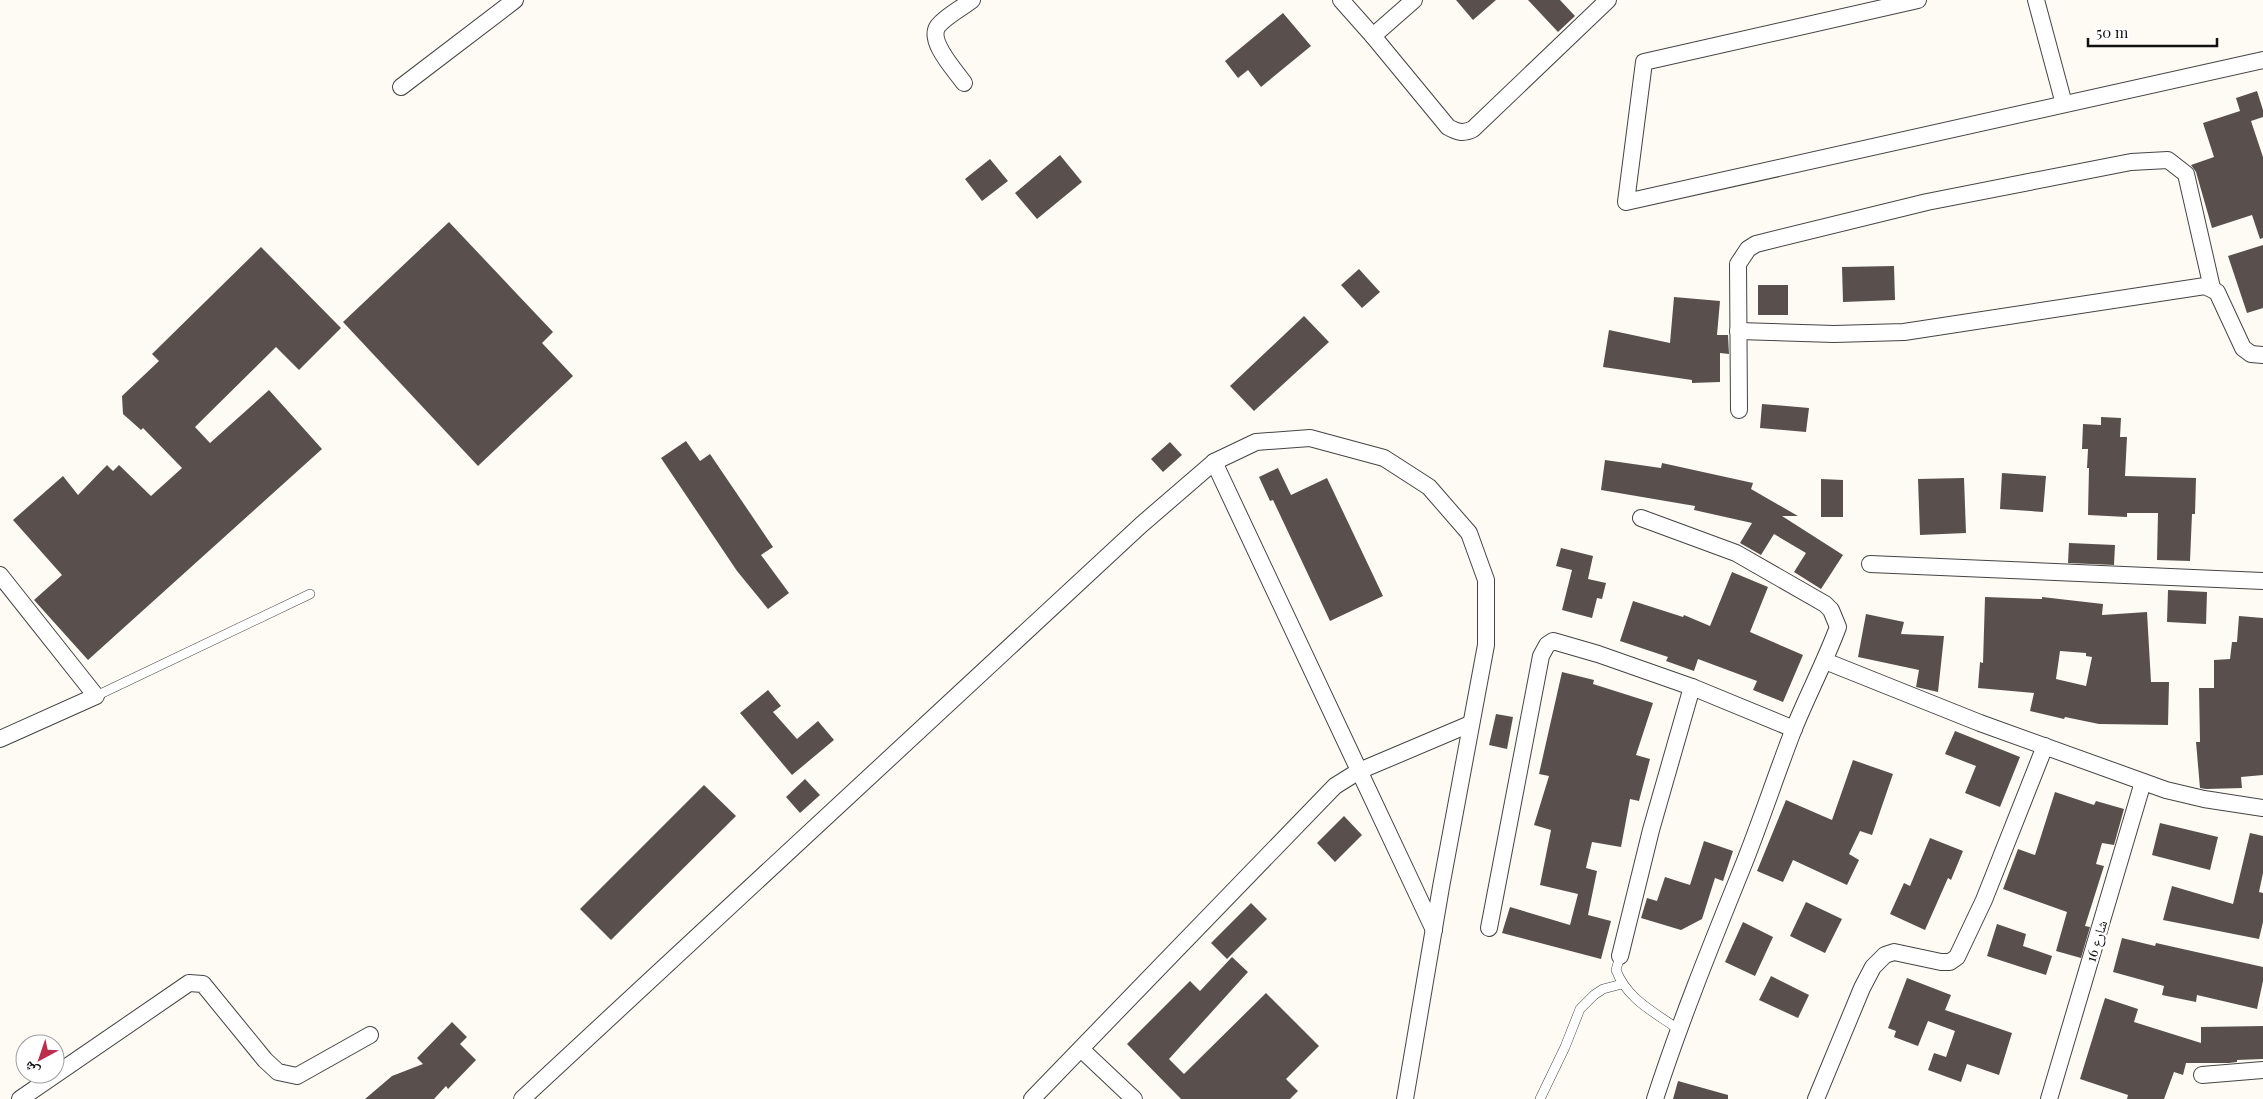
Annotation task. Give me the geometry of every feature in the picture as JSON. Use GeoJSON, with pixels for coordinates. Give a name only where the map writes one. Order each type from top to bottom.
{"type":"FeatureCollection","features":[{"type":"Feature","properties":{"kind":"street"},"geometry":{"type":"LineString","coordinates":[[401,87],[515,0]]}},
{"type":"Feature","properties":{"kind":"street"},"geometry":{"type":"LineString","coordinates":[[964,83],[936,43],[934,35],[938,26],[972,0]]}},
{"type":"Feature","properties":{"kind":"street"},"geometry":{"type":"LineString","coordinates":[[1341,0],[1448,127],[1457,132],[1466,133],[1473,129],[1608,0]]}},
{"type":"Feature","properties":{"kind":"street"},"geometry":{"type":"LineString","coordinates":[[1373,36],[1414,0]]}},
{"type":"Feature","properties":{"kind":"street"},"geometry":{"type":"LineString","coordinates":[[1918,0],[1644,62],[1626,202],[2263,60]]}},
{"type":"Feature","properties":{"kind":"street"},"geometry":{"type":"LineString","coordinates":[[2036,0],[2064,104]]}},
{"type":"Feature","properties":{"kind":"street"},"geometry":{"type":"LineString","coordinates":[[1739,410],[1738,264],[1748,249],[1756,244],[1927,202],[2132,162],[2168,160],[2186,174],[2212,288]]}},
{"type":"Feature","properties":{"kind":"street"},"geometry":{"type":"LineString","coordinates":[[1738,332],[1834,334],[1904,332],[2205,286],[2217,292],[2243,348],[2252,354],[2263,355]]}},
{"type":"Feature","properties":{"kind":"street"},"geometry":{"type":"LineString","coordinates":[[522,1099],[1141,525],[1214,462],[1256,442],[1310,438],[1384,458],[1430,487],[1469,533],[1486,580],[1486,645],[1470,724],[1406,1099]]}},
{"type":"Feature","properties":{"kind":"street"},"geometry":{"type":"LineString","coordinates":[[1214,462],[1434,930]]}},
{"type":"Feature","properties":{"kind":"street"},"geometry":{"type":"LineString","coordinates":[[1641,518],[1736,553],[1832,610],[1838,627],[1825,661],[1794,729],[1678,1029],[1655,1099]]}},
{"type":"Feature","properties":{"kind":"street"},"geometry":{"type":"LineString","coordinates":[[1870,564],[2263,581]]}},
{"type":"Feature","properties":{"kind":"street"},"geometry":{"type":"LineString","coordinates":[[0,574],[96,696],[0,739]]}},
{"type":"Feature","properties":{"kind":"street"},"geometry":{"type":"LineString","coordinates":[[1489,928],[1541,656],[1547,645],[1553,641],[1692,687],[1794,729]]}},
{"type":"Feature","properties":{"kind":"street"},"geometry":{"type":"LineString","coordinates":[[1825,661],[1980,722],[2166,790],[2204,799],[2263,808]]}},
{"type":"Feature","properties":{"kind":"street"},"geometry":{"type":"LineString","coordinates":[[1620,956],[1651,830],[1692,687]]}},
{"type":"Feature","properties":{"kind":"street"},"geometry":{"type":"LineString","coordinates":[[1032,1099],[1082,1050],[1335,786],[1360,771],[1470,724]]}},
{"type":"Feature","properties":{"kind":"street"},"geometry":{"type":"LineString","coordinates":[[1816,1099],[1862,988],[1873,967],[1884,955],[1894,952],[1941,962],[1950,962],[1957,957],[1984,900],[2045,746]]}},
{"type":"Feature","properties":{"kind":"street","name":"شارع 16"},"geometry":{"type":"LineString","coordinates":[[2049,1099],[2143,782]]}},
{"type":"Feature","properties":{"kind":"street"},"geometry":{"type":"LineString","coordinates":[[20,1099],[188,983],[203,984],[265,1060],[278,1072],[297,1076],[370,1035]]}},
{"type":"Feature","properties":{"kind":"street"},"geometry":{"type":"LineString","coordinates":[[1082,1050],[1134,1099]]}},
{"type":"Feature","properties":{"kind":"street"},"geometry":{"type":"LineString","coordinates":[[2202,1075],[2263,1070]]}},
{"type":"Feature","properties":{"kind":"lane"},"geometry":{"type":"LineString","coordinates":[[96,696],[310,594]]}},
{"type":"Feature","properties":{"kind":"lane"},"geometry":{"type":"LineString","coordinates":[[1620,956],[1616,970],[1622,984],[1644,1006],[1678,1029]]}},
{"type":"Feature","properties":{"kind":"lane"},"geometry":{"type":"LineString","coordinates":[[1540,1099],[1565,1047],[1580,1009],[1594,995],[1622,984]]}},
{"type":"Feature","properties":{"kind":"building"},"geometry":{"type":"Polygon","coordinates":[[[1456,0],[1496,0],[1473,20],[1456,0]]]}},
{"type":"Feature","properties":{"kind":"building"},"geometry":{"type":"Polygon","coordinates":[[[1528,0],[1560,0],[1575,16],[1558,32],[1528,0]]]}},
{"type":"Feature","properties":{"kind":"building"},"geometry":{"type":"Polygon","coordinates":[[[1283,13],[1311,46],[1261,87],[1248,70],[1238,78],[1225,61],[1283,13]]]}},
{"type":"Feature","properties":{"kind":"building"},"geometry":{"type":"Polygon","coordinates":[[[2257,91],[2263,110],[2263,117],[2251,121],[2263,157],[2263,238],[2260,239],[2252,215],[2212,228],[2196,172],[2191,165],[2214,157],[2203,123],[2240,111],[2236,98],[2257,91]]]}},
{"type":"Feature","properties":{"kind":"building"},"geometry":{"type":"Polygon","coordinates":[[[1060,155],[1082,182],[1037,219],[1015,193],[1060,155]]]}},
{"type":"Feature","properties":{"kind":"building"},"geometry":{"type":"Polygon","coordinates":[[[990,159],[1008,181],[982,201],[965,179],[990,159]]]}},
{"type":"Feature","properties":{"kind":"building"},"geometry":{"type":"Polygon","coordinates":[[[449,222],[553,332],[542,343],[573,376],[478,466],[343,322],[449,222]]]}},
{"type":"Feature","properties":{"kind":"building"},"geometry":{"type":"Polygon","coordinates":[[[2263,245],[2263,308],[2247,313],[2228,256],[2263,245]]]}},
{"type":"Feature","properties":{"kind":"building"},"geometry":{"type":"Polygon","coordinates":[[[261,247],[341,328],[299,370],[276,347],[195,427],[210,443],[269,390],[322,449],[88,660],[34,600],[62,575],[13,520],[63,476],[78,495],[107,465],[113,471],[119,465],[151,496],[182,468],[143,428],[141,430],[123,414],[122,396],[159,361],[152,354],[261,247]]]}},
{"type":"Feature","properties":{"kind":"building"},"geometry":{"type":"Polygon","coordinates":[[[1894,266],[1895,300],[1843,302],[1842,267],[1894,266]]]}},
{"type":"Feature","properties":{"kind":"building"},"geometry":{"type":"Polygon","coordinates":[[[1359,269],[1380,292],[1362,308],[1341,285],[1359,269]]]}},
{"type":"Feature","properties":{"kind":"building"},"geometry":{"type":"Polygon","coordinates":[[[1758,285],[1788,285],[1788,315],[1758,315],[1758,285]]]}},
{"type":"Feature","properties":{"kind":"building"},"geometry":{"type":"Polygon","coordinates":[[[1674,297],[1720,301],[1717,335],[1728,335],[1729,354],[1720,353],[1720,382],[1692,383],[1692,380],[1603,367],[1609,330],[1670,343],[1674,297]]]}},
{"type":"Feature","properties":{"kind":"building"},"geometry":{"type":"Polygon","coordinates":[[[1304,316],[1329,342],[1254,411],[1230,386],[1304,316]]]}},
{"type":"Feature","properties":{"kind":"building"},"geometry":{"type":"Polygon","coordinates":[[[1762,404],[1809,408],[1806,432],[1760,428],[1762,404]]]}},
{"type":"Feature","properties":{"kind":"building"},"geometry":{"type":"Polygon","coordinates":[[[2101,417],[2121,418],[2120,437],[2127,437],[2125,476],[2196,478],[2195,514],[2192,514],[2190,561],[2157,560],[2158,513],[2127,513],[2127,517],[2088,515],[2088,449],[2082,449],[2083,424],[2101,425],[2101,417]]]}},
{"type":"Feature","properties":{"kind":"building"},"geometry":{"type":"Polygon","coordinates":[[[686,441],[700,461],[710,454],[773,547],[761,555],[789,593],[768,609],[737,571],[661,458],[686,441]]]}},
{"type":"Feature","properties":{"kind":"building"},"geometry":{"type":"Polygon","coordinates":[[[1170,442],[1182,455],[1163,472],[1151,459],[1170,442]]]}},
{"type":"Feature","properties":{"kind":"building"},"geometry":{"type":"Polygon","coordinates":[[[1605,460],[1661,468],[1662,463],[1753,483],[1751,489],[1798,516],[1782,516],[1843,555],[1821,589],[1794,572],[1806,553],[1774,534],[1761,555],[1740,543],[1752,523],[1694,510],[1695,506],[1601,490],[1605,460]]]}},
{"type":"Feature","properties":{"kind":"building"},"geometry":{"type":"Polygon","coordinates":[[[1278,468],[1291,495],[1327,478],[1383,596],[1330,621],[1273,500],[1270,501],[1259,477],[1278,468]]]}},
{"type":"Feature","properties":{"kind":"building"},"geometry":{"type":"Polygon","coordinates":[[[2002,473],[2046,476],[2043,512],[2000,509],[2002,473]]]}},
{"type":"Feature","properties":{"kind":"building"},"geometry":{"type":"Polygon","coordinates":[[[1964,478],[1966,533],[1920,535],[1918,479],[1964,478]]]}},
{"type":"Feature","properties":{"kind":"building"},"geometry":{"type":"Polygon","coordinates":[[[1821,479],[1843,480],[1843,517],[1821,517],[1821,479]]]}},
{"type":"Feature","properties":{"kind":"building"},"geometry":{"type":"Polygon","coordinates":[[[2069,543],[2115,545],[2114,565],[2068,563],[2069,543]]]}},
{"type":"Feature","properties":{"kind":"building"},"geometry":{"type":"Polygon","coordinates":[[[1561,548],[1593,556],[1588,579],[1606,583],[1602,599],[1597,598],[1592,618],[1562,610],[1572,570],[1556,566],[1561,548]]]}},
{"type":"Feature","properties":{"kind":"building"},"geometry":{"type":"Polygon","coordinates":[[[1732,572],[1768,587],[1750,632],[1803,655],[1783,702],[1753,690],[1757,681],[1698,659],[1694,671],[1666,661],[1668,657],[1620,641],[1633,601],[1683,617],[1684,615],[1710,626],[1732,572]]]}},
{"type":"Feature","properties":{"kind":"building"},"geometry":{"type":"Polygon","coordinates":[[[2168,590],[2207,592],[2206,624],[2167,622],[2168,590]]]}},
{"type":"Feature","properties":{"kind":"building"},"geometry":{"type":"Polygon","coordinates":[[[1985,597],[2042,599],[2042,597],[2103,604],[2102,615],[2147,612],[2151,682],[2169,682],[2168,725],[2099,724],[2065,717],[2064,719],[2030,711],[2034,693],[1978,688],[1980,662],[1983,663],[1985,597]],[[2060,651],[2056,679],[2086,686],[2092,657],[2086,656],[2086,653],[2060,651]]]}},
{"type":"Feature","properties":{"kind":"building"},"geometry":{"type":"Polygon","coordinates":[[[1866,614],[1904,622],[1901,634],[1944,636],[1938,692],[1916,687],[1919,670],[1858,657],[1866,614]]]}},
{"type":"Feature","properties":{"kind":"building"},"geometry":{"type":"Polygon","coordinates":[[[2239,616],[2263,618],[2263,775],[2241,777],[2242,788],[2200,788],[2196,742],[2200,742],[2199,688],[2214,688],[2214,660],[2230,659],[2232,642],[2237,642],[2239,616]]]}},
{"type":"Feature","properties":{"kind":"building"},"geometry":{"type":"Polygon","coordinates":[[[1562,672],[1594,680],[1593,684],[1653,703],[1636,755],[1650,759],[1639,801],[1630,799],[1621,847],[1592,842],[1586,868],[1597,871],[1588,915],[1611,921],[1601,959],[1502,933],[1510,907],[1570,925],[1578,894],[1540,885],[1551,830],[1534,825],[1549,776],[1539,774],[1562,672]]]}},
{"type":"Feature","properties":{"kind":"building"},"geometry":{"type":"Polygon","coordinates":[[[768,690],[781,706],[773,712],[797,739],[818,721],[834,740],[792,775],[740,713],[768,690]]]}},
{"type":"Feature","properties":{"kind":"building"},"geometry":{"type":"Polygon","coordinates":[[[1496,714],[1513,717],[1507,749],[1489,745],[1496,714]]]}},
{"type":"Feature","properties":{"kind":"building"},"geometry":{"type":"Polygon","coordinates":[[[1955,731],[2020,757],[2000,807],[1965,793],[1976,766],[1945,754],[1955,731]]]}},
{"type":"Feature","properties":{"kind":"building"},"geometry":{"type":"Polygon","coordinates":[[[1853,760],[1893,774],[1872,835],[1860,831],[1849,854],[1859,860],[1847,885],[1793,860],[1783,882],[1757,871],[1786,800],[1832,820],[1853,760]]]}},
{"type":"Feature","properties":{"kind":"building"},"geometry":{"type":"Polygon","coordinates":[[[805,779],[820,795],[800,813],[786,797],[805,779]]]}},
{"type":"Feature","properties":{"kind":"building"},"geometry":{"type":"Polygon","coordinates":[[[704,785],[736,816],[611,940],[580,909],[704,785]]]}},
{"type":"Feature","properties":{"kind":"building"},"geometry":{"type":"Polygon","coordinates":[[[2055,792],[2094,805],[2096,801],[2124,809],[2114,845],[2102,843],[2096,864],[2104,866],[2085,926],[2090,927],[2081,958],[2056,951],[2067,912],[2003,889],[2018,849],[2035,855],[2055,792]]]}},
{"type":"Feature","properties":{"kind":"building"},"geometry":{"type":"Polygon","coordinates":[[[1344,816],[1362,835],[1335,862],[1317,843],[1344,816]]]}},
{"type":"Feature","properties":{"kind":"building"},"geometry":{"type":"Polygon","coordinates":[[[2160,823],[2218,837],[2210,870],[2152,855],[2160,823]]]}},
{"type":"Feature","properties":{"kind":"building"},"geometry":{"type":"Polygon","coordinates":[[[2250,833],[2263,836],[2263,873],[2259,892],[2263,893],[2263,922],[2259,939],[2163,920],[2172,886],[2233,904],[2250,833]]]}},
{"type":"Feature","properties":{"kind":"building"},"geometry":{"type":"Polygon","coordinates":[[[1930,838],[1963,851],[1951,880],[1948,878],[1925,930],[1890,914],[1904,883],[1910,886],[1930,838]]]}},
{"type":"Feature","properties":{"kind":"building"},"geometry":{"type":"Polygon","coordinates":[[[1704,841],[1733,851],[1723,881],[1715,878],[1702,919],[1681,930],[1641,918],[1647,898],[1657,901],[1665,877],[1690,885],[1704,841]]]}},
{"type":"Feature","properties":{"kind":"building"},"geometry":{"type":"Polygon","coordinates":[[[1806,902],[1842,919],[1825,953],[1790,936],[1806,902]]]}},
{"type":"Feature","properties":{"kind":"building"},"geometry":{"type":"Polygon","coordinates":[[[1251,903],[1267,919],[1227,959],[1211,943],[1251,903]]]}},
{"type":"Feature","properties":{"kind":"building"},"geometry":{"type":"Polygon","coordinates":[[[1743,922],[1773,937],[1755,976],[1725,962],[1743,922]]]}},
{"type":"Feature","properties":{"kind":"building"},"geometry":{"type":"Polygon","coordinates":[[[1997,924],[2026,934],[2023,946],[2052,956],[2046,975],[1987,956],[1997,924]]]}},
{"type":"Feature","properties":{"kind":"building"},"geometry":{"type":"Polygon","coordinates":[[[2122,938],[2155,946],[2156,943],[2263,967],[2263,981],[2257,1009],[2197,995],[2196,1002],[2162,995],[2164,986],[2113,972],[2122,938]]]}},
{"type":"Feature","properties":{"kind":"building"},"geometry":{"type":"Polygon","coordinates":[[[1232,957],[1248,972],[1169,1059],[1184,1074],[1266,993],[1319,1046],[1286,1079],[1298,1091],[1290,1099],[1181,1099],[1127,1044],[1190,981],[1200,991],[1232,957]]]}},
{"type":"Feature","properties":{"kind":"building"},"geometry":{"type":"Polygon","coordinates":[[[1771,976],[1809,995],[1798,1018],[1759,1000],[1771,976]]]}},
{"type":"Feature","properties":{"kind":"building"},"geometry":{"type":"Polygon","coordinates":[[[1907,978],[1951,995],[1945,1010],[2012,1033],[1999,1075],[1967,1064],[1961,1082],[1928,1070],[1934,1053],[1946,1057],[1955,1031],[1928,1021],[1918,1046],[1894,1037],[1896,1031],[1888,1028],[1907,978]]]}},
{"type":"Feature","properties":{"kind":"building"},"geometry":{"type":"Polygon","coordinates":[[[2105,998],[2138,1009],[2134,1022],[2201,1043],[2201,1027],[2263,1026],[2263,1059],[2237,1060],[2237,1062],[2229,1063],[2186,1063],[2183,1075],[2174,1072],[2164,1099],[2127,1099],[2128,1095],[2080,1079],[2105,998]]]}},
{"type":"Feature","properties":{"kind":"building"},"geometry":{"type":"Polygon","coordinates":[[[452,1022],[467,1037],[460,1044],[476,1060],[448,1089],[446,1086],[434,1099],[365,1099],[392,1076],[423,1064],[417,1058],[452,1022]]]}},
{"type":"Feature","properties":{"kind":"building"},"geometry":{"type":"Polygon","coordinates":[[[1678,1081],[1728,1095],[1728,1099],[1673,1099],[1678,1081]]]}}]}
